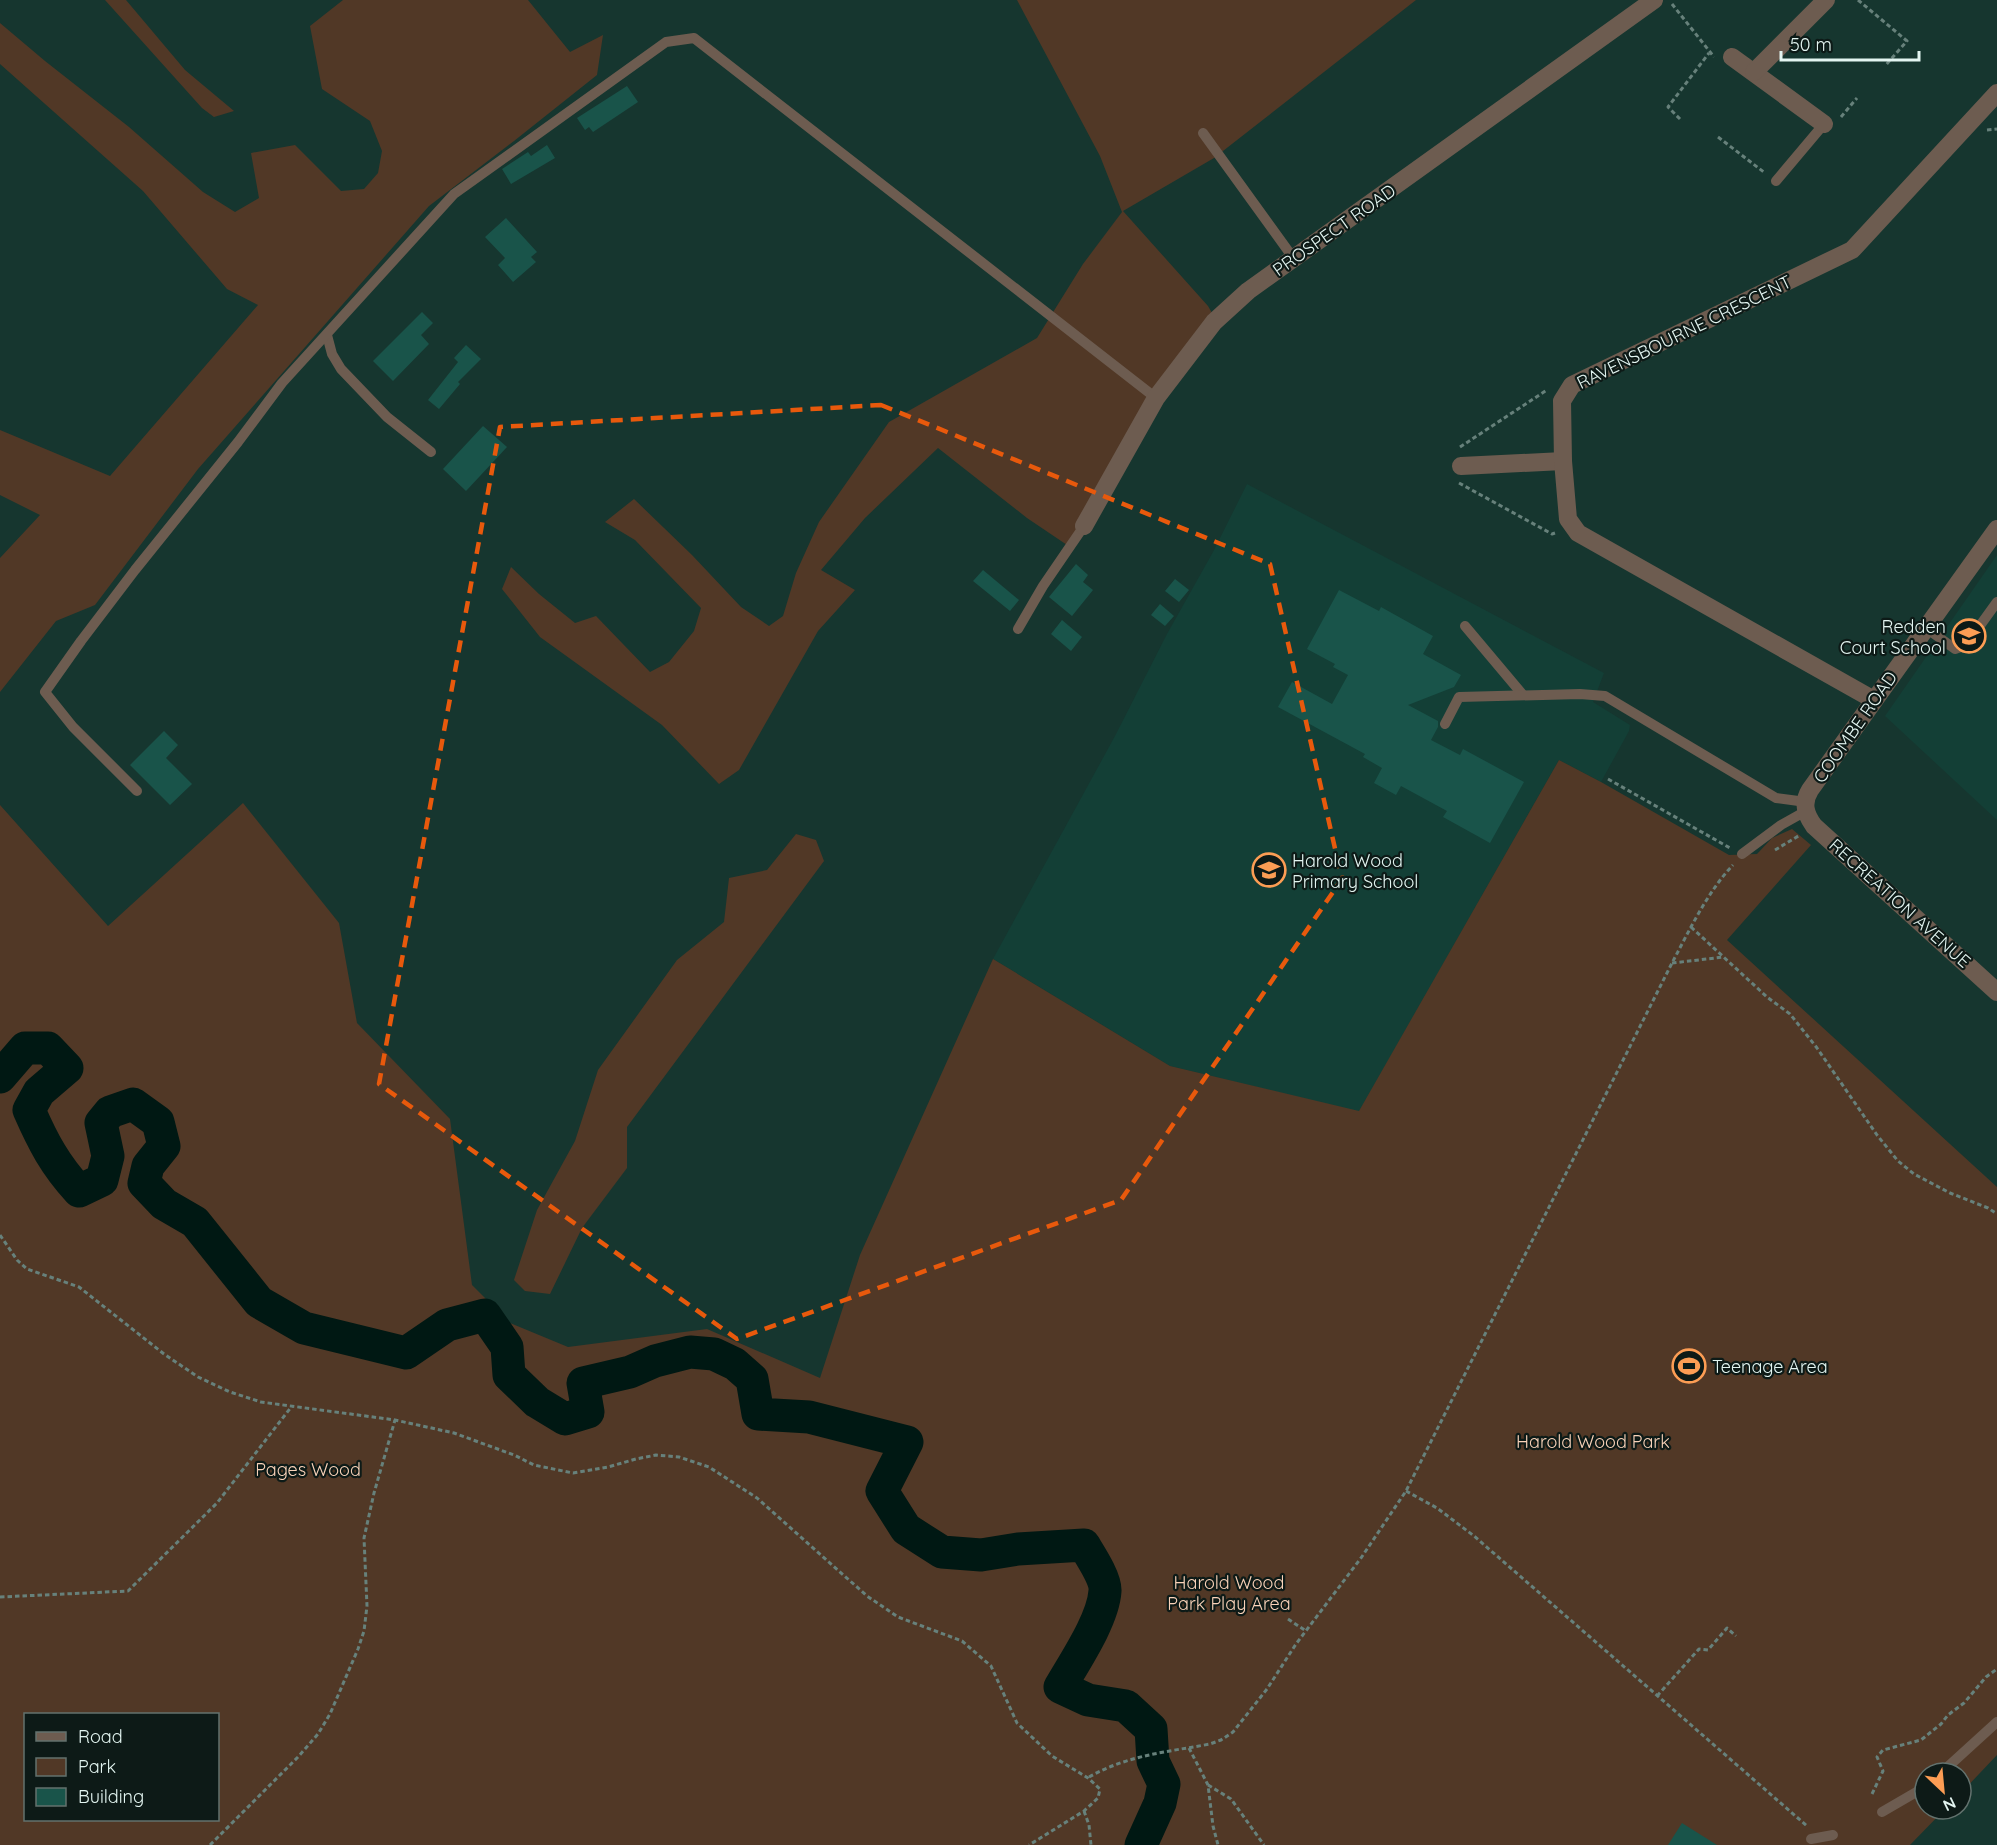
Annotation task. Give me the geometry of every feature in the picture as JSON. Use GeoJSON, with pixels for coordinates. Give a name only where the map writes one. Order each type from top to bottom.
{"type":"FeatureCollection","features":[{"type":"Feature","properties":{"kind":"street","name":"PROSPECT ROAD"},"geometry":{"type":"LineString","coordinates":[[1084,526],[1156,398],[1214,322],[1248,291],[1654,0]]}},
{"type":"Feature","properties":{"kind":"street"},"geometry":{"type":"LineString","coordinates":[[1754,72],[1826,0]]}},
{"type":"Feature","properties":{"kind":"street"},"geometry":{"type":"LineString","coordinates":[[1732,57],[1824,124]]}},
{"type":"Feature","properties":{"kind":"street","name":"RAVENSBOURNE CRESCENT"},"geometry":{"type":"LineString","coordinates":[[1874,700],[1578,532],[1568,519],[1563,461],[1562,401],[1572,385],[1852,250],[1997,93]]}},
{"type":"Feature","properties":{"kind":"street"},"geometry":{"type":"LineString","coordinates":[[1461,466],[1563,461]]}},
{"type":"Feature","properties":{"kind":"street","name":"COOMBE ROAD"},"geometry":{"type":"LineString","coordinates":[[1808,813],[1810,790],[1997,529]]}},
{"type":"Feature","properties":{"kind":"street","name":"RECREATION AVENUE"},"geometry":{"type":"LineString","coordinates":[[1808,813],[1997,992]]}},
{"type":"Feature","properties":{"kind":"lane"},"geometry":{"type":"LineString","coordinates":[[137,791],[74,727],[45,692],[81,641],[282,383],[454,194],[666,42],[694,38],[1156,398]]}},
{"type":"Feature","properties":{"kind":"lane"},"geometry":{"type":"LineString","coordinates":[[1776,182],[1824,124]]}},
{"type":"Feature","properties":{"kind":"lane"},"geometry":{"type":"LineString","coordinates":[[1203,133],[1294,259]]}},
{"type":"Feature","properties":{"kind":"lane"},"geometry":{"type":"LineString","coordinates":[[327,334],[332,354],[342,369],[387,417],[431,452]]}},
{"type":"Feature","properties":{"kind":"lane"},"geometry":{"type":"LineString","coordinates":[[1018,629],[1043,586],[1084,526]]}},
{"type":"Feature","properties":{"kind":"lane"},"geometry":{"type":"LineString","coordinates":[[1926,628],[1955,650],[1966,645],[1997,602]]}},
{"type":"Feature","properties":{"kind":"lane"},"geometry":{"type":"LineString","coordinates":[[1465,626],[1522,695]]}},
{"type":"Feature","properties":{"kind":"lane"},"geometry":{"type":"LineString","coordinates":[[1445,724],[1459,697],[1580,694],[1605,696],[1776,798],[1808,813]]}},
{"type":"Feature","properties":{"kind":"lane"},"geometry":{"type":"LineString","coordinates":[[1742,854],[1780,825],[1808,813]]}},
{"type":"Feature","properties":{"kind":"lane"},"geometry":{"type":"LineString","coordinates":[[1954,1761],[1997,1722]]}},
{"type":"Feature","properties":{"kind":"lane"},"geometry":{"type":"LineString","coordinates":[[1882,1812],[1913,1793]]}},
{"type":"Feature","properties":{"kind":"lane"},"geometry":{"type":"LineString","coordinates":[[1811,1839],[1833,1835]]}},
{"type":"Feature","properties":{"kind":"path"},"geometry":{"type":"LineString","coordinates":[[1669,0],[1709,53],[1722,64],[1732,57]]}},
{"type":"Feature","properties":{"kind":"path"},"geometry":{"type":"LineString","coordinates":[[1858,0],[1907,41],[1885,66]]}},
{"type":"Feature","properties":{"kind":"path"},"geometry":{"type":"LineString","coordinates":[[1680,119],[1668,107],[1709,53]]}},
{"type":"Feature","properties":{"kind":"path"},"geometry":{"type":"LineString","coordinates":[[1824,124],[1834,124],[1857,98]]}},
{"type":"Feature","properties":{"kind":"path"},"geometry":{"type":"LineString","coordinates":[[1718,137],[1776,182]]}},
{"type":"Feature","properties":{"kind":"path"},"geometry":{"type":"LineString","coordinates":[[1088,1778],[1107,1767],[1136,1756],[1189,1748],[1221,1740],[1233,1732],[1267,1689],[1306,1631],[1361,1558],[1406,1491],[1691,927],[1725,873],[1742,854],[1608,779]]}},
{"type":"Feature","properties":{"kind":"path"},"geometry":{"type":"LineString","coordinates":[[1770,854],[1808,813]]}},
{"type":"Feature","properties":{"kind":"path"},"geometry":{"type":"LineString","coordinates":[[1691,927],[1767,997],[1790,1014],[1898,1161],[1914,1173],[1950,1193],[1988,1208],[1997,1214]]}},
{"type":"Feature","properties":{"kind":"path"},"geometry":{"type":"LineString","coordinates":[[1672,963],[1724,957]]}},
{"type":"Feature","properties":{"kind":"path"},"geometry":{"type":"LineString","coordinates":[[0,1235],[17,1260],[27,1269],[79,1287],[164,1354],[198,1377],[230,1392],[292,1406],[395,1420],[454,1433],[514,1455],[534,1465],[573,1473],[656,1455],[679,1457],[709,1467],[757,1498],[867,1596],[898,1617],[962,1641],[991,1666],[1017,1723],[1052,1756],[1088,1778],[1100,1789],[1098,1797],[1084,1811],[1029,1845]]}},
{"type":"Feature","properties":{"kind":"path"},"geometry":{"type":"LineString","coordinates":[[0,1597],[128,1591],[217,1503],[292,1406]]}},
{"type":"Feature","properties":{"kind":"path"},"geometry":{"type":"LineString","coordinates":[[210,1845],[298,1757],[318,1734],[330,1714],[363,1631],[367,1606],[364,1538],[395,1420]]}},
{"type":"Feature","properties":{"kind":"path"},"geometry":{"type":"LineString","coordinates":[[1406,1491],[1437,1508],[1473,1536],[1812,1830],[1811,1839]]}},
{"type":"Feature","properties":{"kind":"path"},"geometry":{"type":"LineString","coordinates":[[1288,1619],[1306,1631]]}},
{"type":"Feature","properties":{"kind":"path"},"geometry":{"type":"LineString","coordinates":[[1656,1696],[1699,1649],[1708,1650],[1727,1628],[1736,1636]]}},
{"type":"Feature","properties":{"kind":"path"},"geometry":{"type":"LineString","coordinates":[[1872,1794],[1884,1771],[1877,1757],[1883,1750],[1921,1740],[1941,1724],[1948,1715],[1964,1704],[1986,1677],[1997,1669]]}},
{"type":"Feature","properties":{"kind":"path"},"geometry":{"type":"LineString","coordinates":[[1189,1748],[1208,1785],[1213,1826],[1218,1845]]}},
{"type":"Feature","properties":{"kind":"path"},"geometry":{"type":"LineString","coordinates":[[1208,1785],[1231,1799],[1264,1845]]}},
{"type":"Feature","properties":{"kind":"path"},"geometry":{"type":"LineString","coordinates":[[1084,1811],[1089,1825],[1091,1845]]}},
{"type":"Feature","properties":{"kind":"highlighted area"},"geometry":{"type":"Polygon","coordinates":[[[881,405],[1270,564],[1342,879],[1121,1200],[737,1339],[379,1084],[500,427],[881,405]]]}},
{"type":"Feature","properties":{"kind":"shaded area","name":"Harold Wood Primary School"},"geometry":{"type":"Polygon","coordinates":[[[1247,484],[1604,673],[1593,702],[1630,725],[1629,731],[1601,782],[1559,760],[1359,1112],[1170,1066],[993,959],[1115,736],[1247,484]]]}},
{"type":"Feature","properties":{"kind":"shaded area","name":"Redden Court School"},"geometry":{"type":"Polygon","coordinates":[[[1997,555],[1997,820],[1885,716],[1997,555]]]}},
{"type":"Feature","properties":{"kind":"green space"},"geometry":{"type":"Polygon","coordinates":[[[105,0],[126,0],[185,70],[234,111],[214,117],[202,108],[105,0]]]}},
{"type":"Feature","properties":{"kind":"green space"},"geometry":{"type":"Polygon","coordinates":[[[343,0],[528,0],[570,52],[603,35],[597,75],[429,206],[198,469],[95,605],[56,621],[0,692],[0,558],[40,515],[0,495],[0,430],[110,476],[258,305],[227,289],[143,191],[0,64],[0,23],[129,127],[203,192],[235,212],[259,198],[251,153],[295,145],[341,191],[364,189],[378,173],[382,151],[370,121],[322,89],[310,26],[343,0]]]}},
{"type":"Feature","properties":{"kind":"green space"},"geometry":{"type":"Polygon","coordinates":[[[1017,0],[1416,0],[1214,158],[1123,211],[1208,306],[1216,320],[1070,547],[1027,518],[938,448],[865,518],[821,570],[855,590],[818,631],[739,770],[719,784],[662,725],[540,637],[502,589],[511,567],[539,594],[575,623],[596,616],[650,672],[669,662],[694,631],[701,608],[635,540],[605,522],[634,499],[741,607],[769,626],[783,616],[796,573],[819,522],[889,422],[1037,338],[1083,264],[1122,212],[1100,156],[1017,0]]]}},
{"type":"Feature","properties":{"kind":"green space"},"geometry":{"type":"Polygon","coordinates":[[[1559,760],[1729,855],[1757,854],[1772,838],[1792,829],[1811,845],[1727,940],[1997,1187],[1997,1755],[1973,1780],[1973,1761],[1913,1761],[1913,1821],[1933,1821],[1910,1845],[0,1845],[0,805],[108,926],[243,803],[339,923],[357,1023],[450,1119],[472,1285],[510,1323],[568,1347],[707,1329],[820,1378],[860,1255],[993,959],[1170,1066],[1359,1111],[1559,760]]]}},
{"type":"Feature","properties":{"kind":"green space"},"geometry":{"type":"Polygon","coordinates":[[[796,834],[816,840],[824,861],[627,1127],[627,1168],[582,1228],[550,1294],[525,1291],[514,1280],[537,1210],[575,1141],[598,1070],[677,960],[724,922],[729,878],[767,870],[796,834]]]}},
{"type":"Feature","properties":{"kind":"building"},"geometry":{"type":"Polygon","coordinates":[[[627,86],[638,102],[593,132],[589,127],[585,130],[577,118],[627,86]]]}},
{"type":"Feature","properties":{"kind":"building"},"geometry":{"type":"Polygon","coordinates":[[[547,145],[555,158],[511,184],[502,169],[528,152],[531,156],[547,145]]]}},
{"type":"Feature","properties":{"kind":"building"},"geometry":{"type":"Polygon","coordinates":[[[506,218],[537,252],[531,257],[536,262],[513,282],[498,265],[505,258],[485,237],[506,218]]]}},
{"type":"Feature","properties":{"kind":"building"},"geometry":{"type":"Polygon","coordinates":[[[422,312],[433,323],[421,335],[429,344],[393,381],[373,361],[422,312]]]}},
{"type":"Feature","properties":{"kind":"building"},"geometry":{"type":"Polygon","coordinates":[[[466,345],[481,359],[458,382],[460,384],[439,409],[428,400],[458,362],[454,358],[466,345]]]}},
{"type":"Feature","properties":{"kind":"building"},"geometry":{"type":"Polygon","coordinates":[[[483,426],[507,447],[466,491],[443,469],[483,426]]]}},
{"type":"Feature","properties":{"kind":"building"},"geometry":{"type":"Polygon","coordinates":[[[1076,564],[1088,575],[1083,582],[1093,590],[1072,616],[1049,597],[1076,564]]]}},
{"type":"Feature","properties":{"kind":"building"},"geometry":{"type":"Polygon","coordinates":[[[983,570],[1019,600],[1010,611],[973,581],[983,570]]]}},
{"type":"Feature","properties":{"kind":"building"},"geometry":{"type":"Polygon","coordinates":[[[1175,579],[1189,590],[1179,602],[1165,591],[1175,579]]]}},
{"type":"Feature","properties":{"kind":"building"},"geometry":{"type":"Polygon","coordinates":[[[1339,590],[1379,611],[1381,607],[1433,636],[1423,654],[1461,675],[1454,687],[1408,705],[1438,721],[1438,727],[1431,740],[1460,755],[1463,749],[1524,782],[1490,843],[1443,817],[1447,811],[1401,786],[1396,795],[1374,783],[1382,768],[1363,757],[1365,754],[1278,707],[1292,682],[1332,704],[1348,675],[1333,667],[1335,664],[1307,649],[1339,590]]]}},
{"type":"Feature","properties":{"kind":"building"},"geometry":{"type":"Polygon","coordinates":[[[1160,604],[1174,616],[1165,626],[1151,615],[1160,604]]]}},
{"type":"Feature","properties":{"kind":"building"},"geometry":{"type":"Polygon","coordinates":[[[1062,620],[1082,637],[1071,651],[1051,634],[1062,620]]]}},
{"type":"Feature","properties":{"kind":"building"},"geometry":{"type":"Polygon","coordinates":[[[164,731],[178,745],[166,758],[192,784],[170,805],[130,765],[164,731]]]}},
{"type":"Feature","properties":{"kind":"building"},"geometry":{"type":"Polygon","coordinates":[[[1682,1823],[1717,1845],[1668,1845],[1682,1823]]]}},
{"type":"Feature","properties":{"kind":"waterway"},"geometry":{"type":"LineString","coordinates":[[0,1077],[25,1048],[48,1048],[67,1068],[39,1092],[29,1110],[50,1153],[79,1191],[102,1180],[108,1156],[101,1123],[110,1112],[133,1104],[158,1122],[164,1146],[148,1166],[144,1183],[164,1204],[195,1222],[259,1302],[304,1328],[406,1353],[447,1325],[485,1315],[507,1347],[509,1375],[537,1402],[565,1419],[588,1412],[583,1383],[630,1372],[655,1361],[690,1352],[714,1354],[735,1364],[752,1379],[758,1414],[809,1417],[907,1442],[882,1491],[906,1529],[942,1552],[981,1555],[1018,1549],[1084,1545],[1103,1580],[1105,1591],[1099,1615],[1060,1687],[1088,1700],[1126,1706],[1151,1729],[1153,1761],[1164,1784],[1160,1803],[1141,1845]]}},
{"type":"Feature","properties":{"kind":"place","name":"Redden Court School"},"geometry":{"type":"Point","coordinates":[1969,636]}},
{"type":"Feature","properties":{"kind":"place","name":"Harold Wood Primary School"},"geometry":{"type":"Point","coordinates":[1269,870]}},
{"type":"Feature","properties":{"kind":"place","name":"Teenage Area"},"geometry":{"type":"Point","coordinates":[1689,1366]}},
{"type":"Feature","properties":{"kind":"park label","name":"Harold Wood Park"},"geometry":{"type":"Point","coordinates":[1593,1441]}},
{"type":"Feature","properties":{"kind":"park label","name":"Pages Wood"},"geometry":{"type":"Point","coordinates":[308,1469]}},
{"type":"Feature","properties":{"kind":"park label","name":"Harold Wood Park Play Area"},"geometry":{"type":"Point","coordinates":[1229,1592]}}]}
